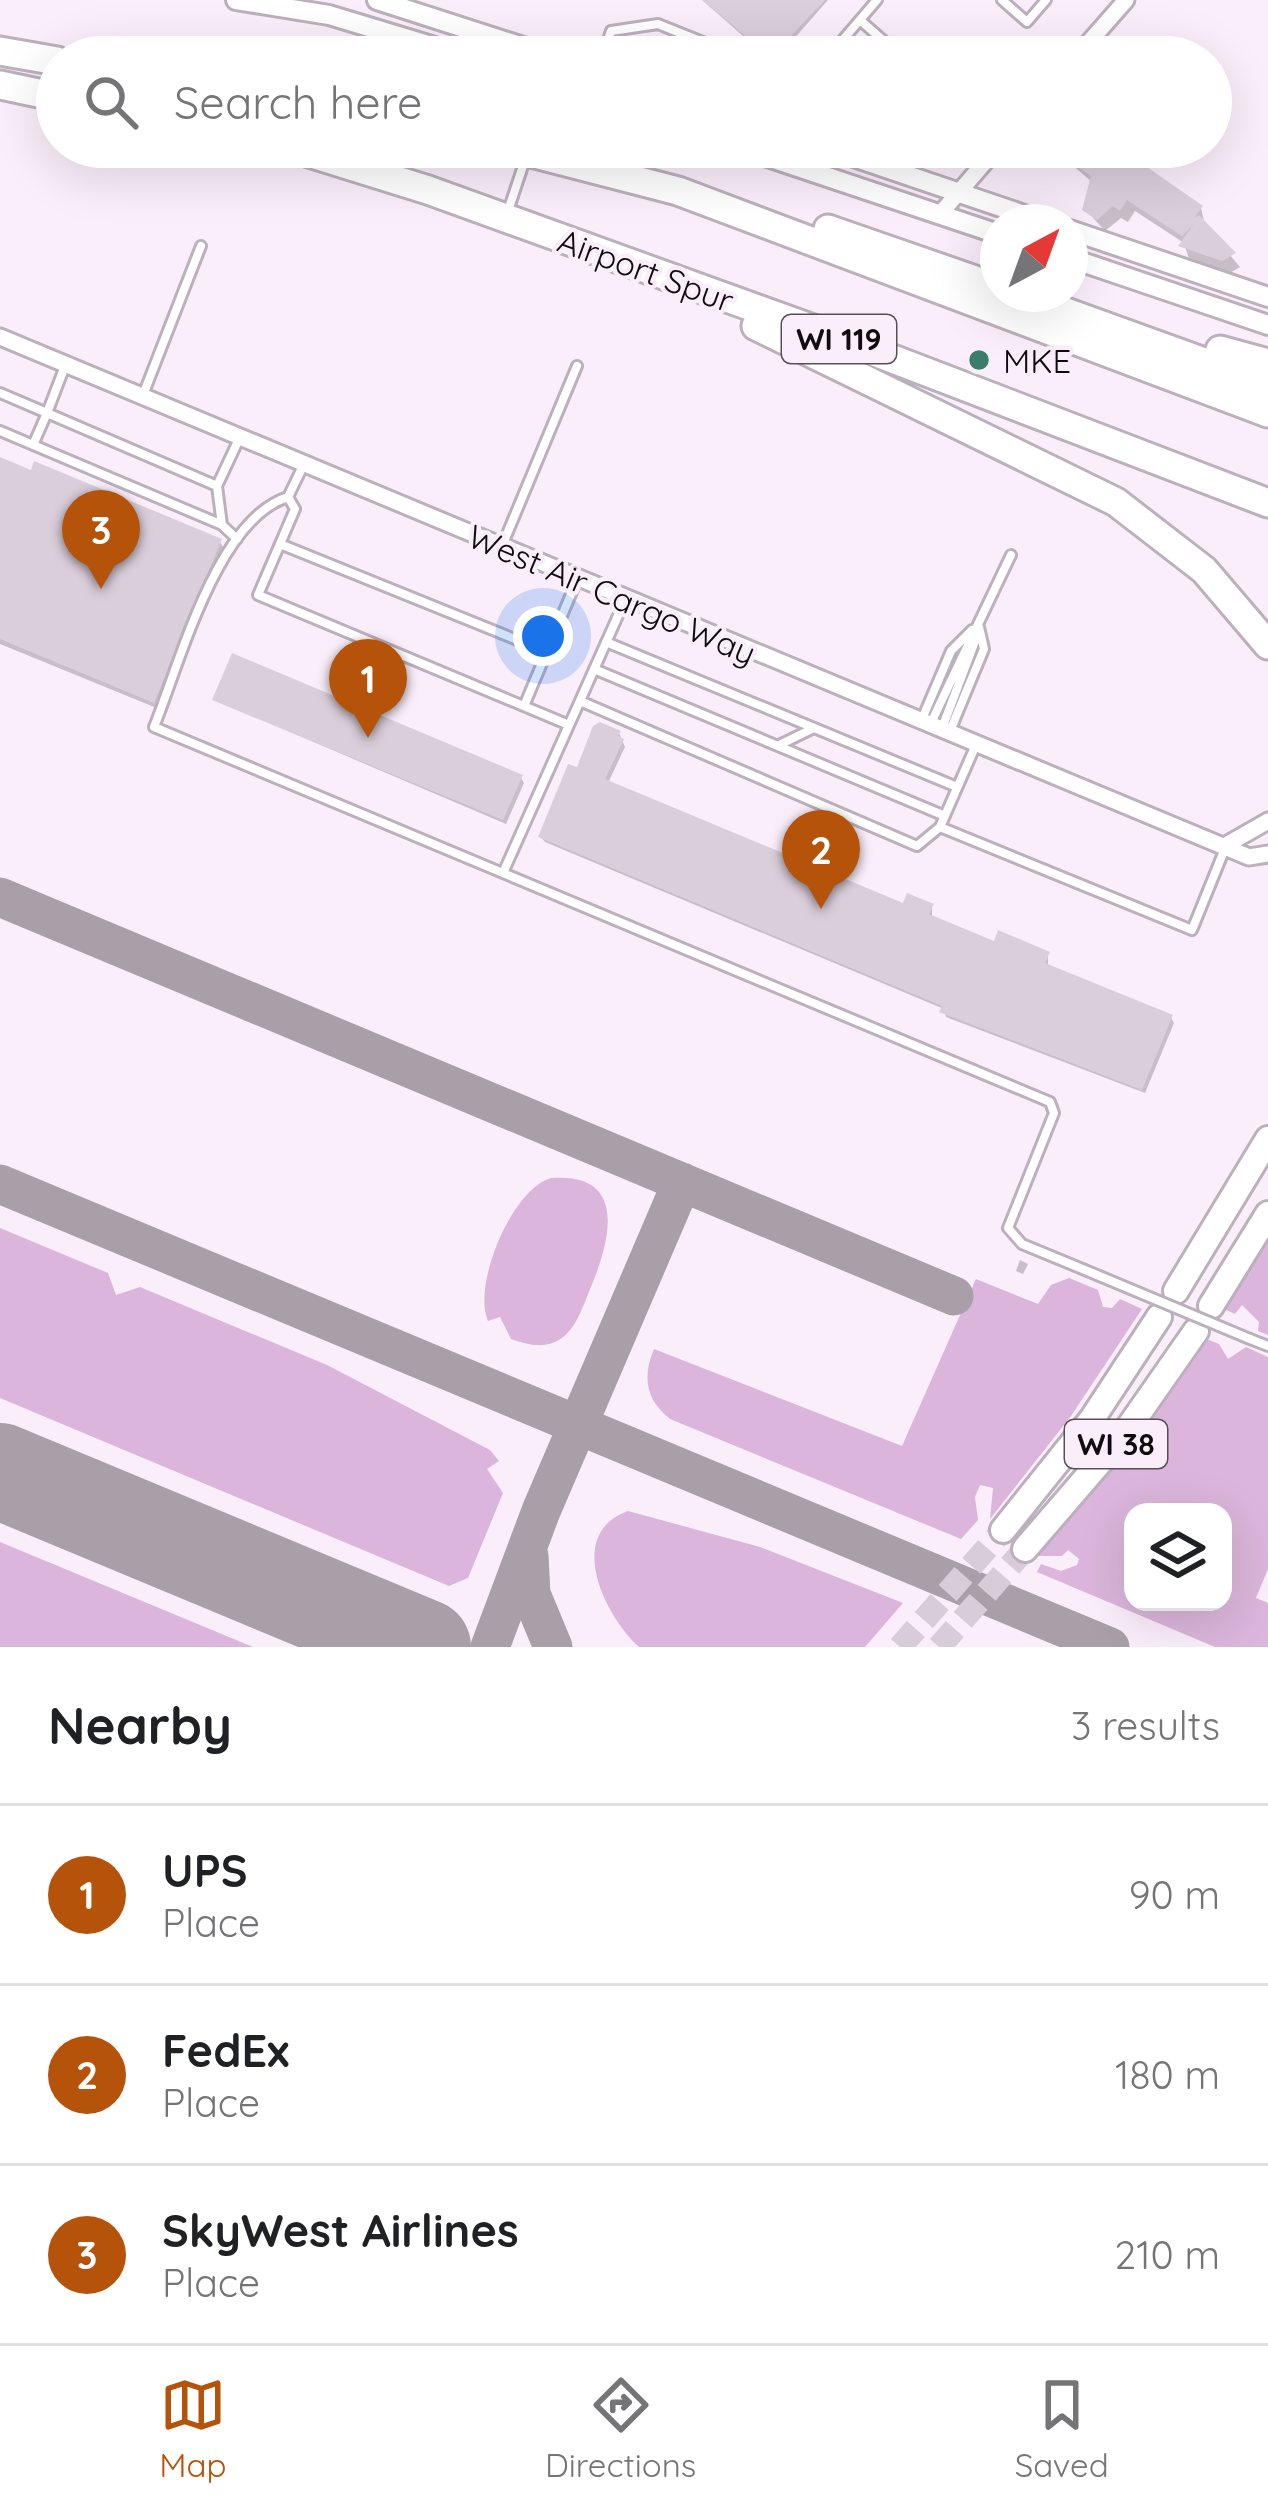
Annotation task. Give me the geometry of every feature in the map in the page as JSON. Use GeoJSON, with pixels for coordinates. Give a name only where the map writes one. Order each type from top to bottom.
{"type":"FeatureCollection","features":[{"type":"Feature","properties":{"kind":"highway"},"geometry":{"type":"LineString","coordinates":[[0,51],[36,58]]}},
{"type":"Feature","properties":{"kind":"highway"},"geometry":{"type":"LineString","coordinates":[[0,85],[36,93]]}},
{"type":"Feature","properties":{"kind":"highway","name":"Airport Spur"},"geometry":{"type":"LineString","coordinates":[[354,168],[860,346],[1268,502]]}},
{"type":"Feature","properties":{"kind":"highway","name":"WI 119"},"geometry":{"type":"LineString","coordinates":[[590,168],[678,191],[1268,413]]}},
{"type":"Feature","properties":{"kind":"highway"},"geometry":{"type":"LineString","coordinates":[[678,191],[837,232],[980,282]]}},
{"type":"Feature","properties":{"kind":"highway"},"geometry":{"type":"LineString","coordinates":[[639,270],[1117,502],[1204,570],[1268,645]]}},
{"type":"Feature","properties":{"kind":"highway"},"geometry":{"type":"LineString","coordinates":[[1068,312],[1268,385]]}},
{"type":"Feature","properties":{"kind":"highway"},"geometry":{"type":"LineString","coordinates":[[1071,312],[1268,364]]}},
{"type":"Feature","properties":{"kind":"main road"},"geometry":{"type":"LineString","coordinates":[[1176,1291],[1268,1139]]}},
{"type":"Feature","properties":{"kind":"main road"},"geometry":{"type":"LineString","coordinates":[[1211,1306],[1268,1214]]}},
{"type":"Feature","properties":{"kind":"main road","name":"WI 38"},"geometry":{"type":"LineString","coordinates":[[1003,1530],[1092,1418],[1160,1317]]}},
{"type":"Feature","properties":{"kind":"main road","name":"WI 38"},"geometry":{"type":"LineString","coordinates":[[1025,1549],[1124,1434],[1196,1331]]}},
{"type":"Feature","properties":{"kind":"street"},"geometry":{"type":"LineString","coordinates":[[236,0],[329,15],[400,36]]}},
{"type":"Feature","properties":{"kind":"street"},"geometry":{"type":"LineString","coordinates":[[377,0],[492,36]]}},
{"type":"Feature","properties":{"kind":"street"},"geometry":{"type":"LineString","coordinates":[[1092,36],[1119,2]]}},
{"type":"Feature","properties":{"kind":"street"},"geometry":{"type":"LineString","coordinates":[[452,36],[456,24]]}},
{"type":"Feature","properties":{"kind":"street"},"geometry":{"type":"LineString","coordinates":[[800,168],[980,228]]}},
{"type":"Feature","properties":{"kind":"street"},"geometry":{"type":"LineString","coordinates":[[842,182],[847,168]]}},
{"type":"Feature","properties":{"kind":"street"},"geometry":{"type":"LineString","coordinates":[[886,168],[991,204]]}},
{"type":"Feature","properties":{"kind":"street"},"geometry":{"type":"LineString","coordinates":[[940,214],[980,168]]}},
{"type":"Feature","properties":{"kind":"street"},"geometry":{"type":"LineString","coordinates":[[1088,236],[1268,297]]}},
{"type":"Feature","properties":{"kind":"street"},"geometry":{"type":"LineString","coordinates":[[1088,264],[1268,325]]}},
{"type":"Feature","properties":{"kind":"street","name":"West Air Cargo Way"},"geometry":{"type":"LineString","coordinates":[[0,337],[975,747],[1249,856],[1268,854]]}},
{"type":"Feature","properties":{"kind":"street"},"geometry":{"type":"LineString","coordinates":[[1226,845],[1268,821]]}},
{"type":"Feature","properties":{"kind":"lane"},"geometry":{"type":"LineString","coordinates":[[846,36],[877,0]]}},
{"type":"Feature","properties":{"kind":"lane"},"geometry":{"type":"LineString","coordinates":[[1002,0],[1027,22],[1046,0]]}},
{"type":"Feature","properties":{"kind":"lane"},"geometry":{"type":"LineString","coordinates":[[860,20],[878,36]]}},
{"type":"Feature","properties":{"kind":"lane"},"geometry":{"type":"LineString","coordinates":[[609,36],[611,31],[658,24],[688,36]]}},
{"type":"Feature","properties":{"kind":"lane"},"geometry":{"type":"LineString","coordinates":[[505,218],[514,168]]}},
{"type":"Feature","properties":{"kind":"lane"},"geometry":{"type":"LineString","coordinates":[[142,396],[201,246]]}},
{"type":"Feature","properties":{"kind":"lane"},"geometry":{"type":"LineString","coordinates":[[34,445],[66,364]]}},
{"type":"Feature","properties":{"kind":"lane"},"geometry":{"type":"LineString","coordinates":[[501,548],[578,366]]}},
{"type":"Feature","properties":{"kind":"lane"},"geometry":{"type":"LineString","coordinates":[[0,393],[217,486]]}},
{"type":"Feature","properties":{"kind":"lane"},"geometry":{"type":"LineString","coordinates":[[0,431],[222,525],[237,539]]}},
{"type":"Feature","properties":{"kind":"lane"},"geometry":{"type":"LineString","coordinates":[[222,525],[217,486],[240,437]]}},
{"type":"Feature","properties":{"kind":"lane"},"geometry":{"type":"LineString","coordinates":[[304,464],[288,497],[277,501],[222,559],[154,727],[1050,1102],[1054,1113],[1009,1232],[1022,1244],[1268,1346]]}},
{"type":"Feature","properties":{"kind":"lane"},"geometry":{"type":"LineString","coordinates":[[288,497],[295,509],[258,595],[569,725]]}},
{"type":"Feature","properties":{"kind":"lane"},"geometry":{"type":"LineString","coordinates":[[280,544],[547,652]]}},
{"type":"Feature","properties":{"kind":"lane"},"geometry":{"type":"LineString","coordinates":[[934,730],[976,646],[979,626],[1011,555]]}},
{"type":"Feature","properties":{"kind":"lane"},"geometry":{"type":"LineString","coordinates":[[524,706],[577,580]]}},
{"type":"Feature","properties":{"kind":"lane"},"geometry":{"type":"LineString","coordinates":[[503,873],[625,600]]}},
{"type":"Feature","properties":{"kind":"lane"},"geometry":{"type":"LineString","coordinates":[[934,730],[958,639],[979,626]]}},
{"type":"Feature","properties":{"kind":"lane"},"geometry":{"type":"LineString","coordinates":[[606,642],[958,787]]}},
{"type":"Feature","properties":{"kind":"lane"},"geometry":{"type":"LineString","coordinates":[[594,669],[945,816]]}},
{"type":"Feature","properties":{"kind":"lane"},"geometry":{"type":"LineString","coordinates":[[580,700],[916,846],[940,827],[975,747]]}},
{"type":"Feature","properties":{"kind":"lane"},"geometry":{"type":"LineString","coordinates":[[777,746],[814,728]]}},
{"type":"Feature","properties":{"kind":"lane"},"geometry":{"type":"LineString","coordinates":[[940,827],[1192,930],[1226,845]]}},
{"type":"Feature","properties":{"kind":"shaded area"},"geometry":{"type":"Polygon","coordinates":[[[551,1178],[576,1179],[593,1186],[603,1198],[607,1232],[598,1269],[574,1325],[557,1341],[534,1345],[511,1339],[500,1317],[488,1321],[486,1285],[510,1219],[536,1186],[551,1178]]]}},
{"type":"Feature","properties":{"kind":"shaded area"},"geometry":{"type":"Polygon","coordinates":[[[0,1228],[108,1273],[116,1295],[140,1287],[327,1365],[490,1450],[499,1461],[487,1469],[503,1493],[468,1578],[449,1586],[0,1398],[0,1228]]]}},
{"type":"Feature","properties":{"kind":"shaded area"},"geometry":{"type":"Polygon","coordinates":[[[1268,1236],[1268,1335],[1258,1331],[1259,1322],[1242,1305],[1235,1314],[1224,1309],[1268,1236]]]}},
{"type":"Feature","properties":{"kind":"shaded area"},"geometry":{"type":"Polygon","coordinates":[[[1069,1278],[1098,1290],[1103,1307],[1112,1308],[1120,1299],[1142,1309],[1071,1416],[990,1519],[993,1488],[980,1485],[975,1497],[978,1520],[961,1539],[670,1419],[648,1387],[654,1349],[902,1446],[976,1279],[1038,1304],[1051,1285],[1069,1278]]]}},
{"type":"Feature","properties":{"kind":"shaded area"},"geometry":{"type":"Polygon","coordinates":[[[1204,1338],[1219,1344],[1228,1359],[1246,1347],[1268,1357],[1268,1569],[1256,1598],[1268,1603],[1268,1647],[1215,1647],[1130,1611],[1232,1611],[1232,1503],[1124,1503],[1124,1609],[1037,1572],[1041,1564],[1061,1571],[1077,1565],[1079,1559],[1068,1550],[1062,1556],[1034,1556],[1117,1460],[1204,1338]]]}},
{"type":"Feature","properties":{"kind":"shaded area"},"geometry":{"type":"Polygon","coordinates":[[[628,1511],[760,1547],[903,1603],[865,1647],[639,1647],[604,1596],[594,1556],[598,1538],[609,1522],[628,1511]]]}},
{"type":"Feature","properties":{"kind":"shaded area"},"geometry":{"type":"Polygon","coordinates":[[[0,1542],[253,1647],[0,1647],[0,1542]]]}},
{"type":"Feature","properties":{"kind":"building"},"geometry":{"type":"Polygon","coordinates":[[[702,0],[825,0],[791,36],[746,36],[702,0]]]}},
{"type":"Feature","properties":{"kind":"building"},"geometry":{"type":"Polygon","coordinates":[[[1080,168],[1148,168],[1203,206],[1194,218],[1199,215],[1236,253],[1222,261],[1178,246],[1194,224],[1182,236],[1127,200],[1120,211],[1113,206],[1097,220],[1084,204],[1091,176],[1080,168]]]}},
{"type":"Feature","properties":{"kind":"building"},"geometry":{"type":"Polygon","coordinates":[[[0,457],[31,470],[34,461],[222,539],[154,703],[0,639],[0,457]]]}},
{"type":"Feature","properties":{"kind":"building"},"geometry":{"type":"Polygon","coordinates":[[[232,653],[523,775],[503,820],[212,700],[232,653]]]}},
{"type":"Feature","properties":{"kind":"building"},"geometry":{"type":"Polygon","coordinates":[[[600,722],[621,731],[618,736],[624,739],[605,779],[903,903],[907,893],[934,904],[929,914],[994,941],[998,930],[1050,952],[1045,963],[1173,1015],[1142,1090],[939,1012],[942,1006],[538,837],[568,764],[577,767],[593,726],[600,722]]]}},
{"type":"Feature","properties":{"kind":"taxiway"},"geometry":{"type":"LineString","coordinates":[[0,897],[954,1296]]}},
{"type":"Feature","properties":{"kind":"taxiway"},"geometry":{"type":"LineString","coordinates":[[490,1647],[541,1511],[682,1182]]}},
{"type":"Feature","properties":{"kind":"taxiway"},"geometry":{"type":"LineString","coordinates":[[0,1184],[1110,1647]]}},
{"type":"Feature","properties":{"kind":"taxiway"},"geometry":{"type":"LineString","coordinates":[[529,1556],[531,1594],[553,1647]]}},
{"type":"Feature","properties":{"kind":"runway"},"geometry":{"type":"LineString","coordinates":[[0,1471],[423,1647]]}},
{"type":"Feature","properties":{"kind":"tunnel"},"geometry":{"type":"LineString","coordinates":[[900,1647],[1003,1530]]}},
{"type":"Feature","properties":{"kind":"tunnel"},"geometry":{"type":"LineString","coordinates":[[939,1647],[1025,1549]]}},
{"type":"Feature","properties":{"kind":"place","name":"MKE"},"geometry":{"type":"Point","coordinates":[979,360]}},
{"type":"Feature","properties":{"kind":"place","name":"SkyWest Airlines"},"geometry":{"type":"Point","coordinates":[101,589]}},
{"type":"Feature","properties":{"kind":"place","name":"UPS"},"geometry":{"type":"Point","coordinates":[368,738]}},
{"type":"Feature","properties":{"kind":"place","name":"FedEx"},"geometry":{"type":"Point","coordinates":[821,909]}}]}
